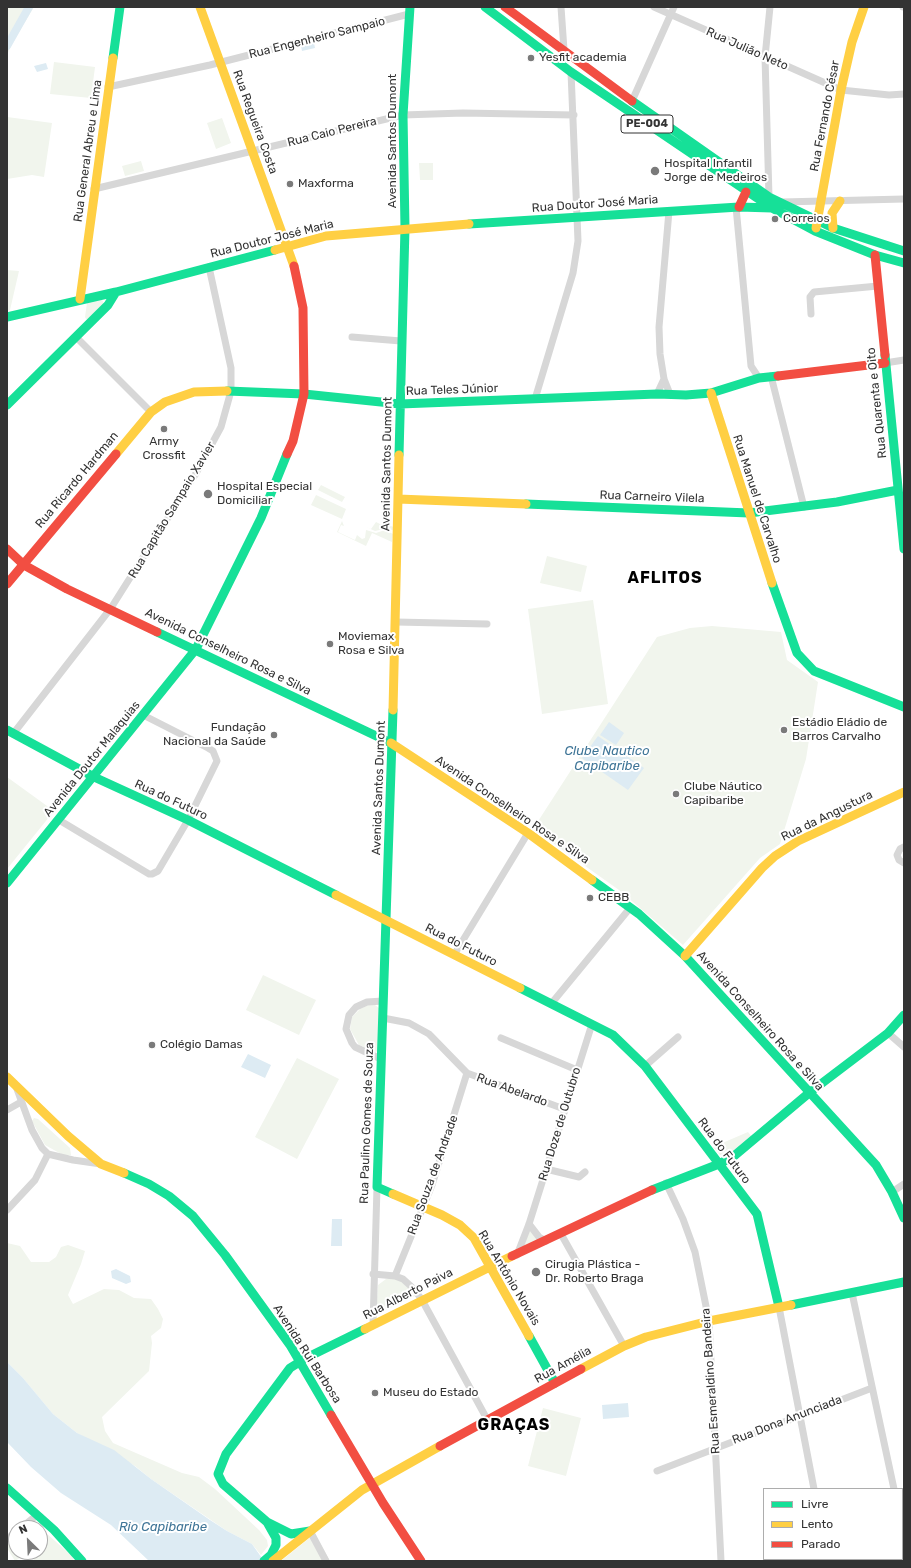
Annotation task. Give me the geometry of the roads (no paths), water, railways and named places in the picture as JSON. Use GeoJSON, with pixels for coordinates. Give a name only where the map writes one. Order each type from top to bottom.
{"type":"FeatureCollection","features":[{"type":"Feature","properties":{"kind":"street","name":"Rua General Abreu e Lima"},"geometry":{"type":"LineString","coordinates":[[80,299],[120,7]]}},
{"type":"Feature","properties":{"kind":"street","name":"Rua Regueira Costa"},"geometry":{"type":"LineString","coordinates":[[200,7],[252,152],[288,246],[295,269],[303,308],[304,394]]}},
{"type":"Feature","properties":{"kind":"street","name":"PE-004"},"geometry":{"type":"LineString","coordinates":[[485,7],[571,72],[746,192],[833,228],[904,251]]}},
{"type":"Feature","properties":{"kind":"street","name":"PE-004"},"geometry":{"type":"LineString","coordinates":[[504,7],[632,101],[769,197],[775,205],[815,231],[875,255],[904,263]]}},
{"type":"Feature","properties":{"kind":"street"},"geometry":{"type":"LineString","coordinates":[[561,7],[564,50]]}},
{"type":"Feature","properties":{"kind":"street","name":"Rua Julião Neto"},"geometry":{"type":"LineString","coordinates":[[654,7],[841,90],[889,95],[904,94]]}},
{"type":"Feature","properties":{"kind":"street"},"geometry":{"type":"LineString","coordinates":[[632,101],[674,7]]}},
{"type":"Feature","properties":{"kind":"street"},"geometry":{"type":"LineString","coordinates":[[769,197],[765,57],[770,7]]}},
{"type":"Feature","properties":{"kind":"street","name":"Rua Fernando César"},"geometry":{"type":"LineString","coordinates":[[815,231],[822,201],[841,90],[852,42],[864,7]]}},
{"type":"Feature","properties":{"kind":"street","name":"Rua Engenheiro Sampaio"},"geometry":{"type":"LineString","coordinates":[[108,87],[220,62],[409,11]]}},
{"type":"Feature","properties":{"kind":"street","name":"Avenida Santos Dumont"},"geometry":{"type":"LineString","coordinates":[[387,922],[396,622],[401,340],[405,228],[403,115],[409,11]]}},
{"type":"Feature","properties":{"kind":"street"},"geometry":{"type":"LineString","coordinates":[[535,399],[573,273],[578,241],[574,115],[571,72]]}},
{"type":"Feature","properties":{"kind":"street","name":"Rua Caio Pereira"},"geometry":{"type":"LineString","coordinates":[[94,189],[403,115],[463,113],[574,115]]}},
{"type":"Feature","properties":{"kind":"street"},"geometry":{"type":"LineString","coordinates":[[746,192],[737,207],[751,366],[746,381]]}},
{"type":"Feature","properties":{"kind":"street","name":"Rua Doutor José Maria"},"geometry":{"type":"LineString","coordinates":[[7,317],[80,299],[116,292],[326,236],[405,228],[822,201],[904,199]]}},
{"type":"Feature","properties":{"kind":"street"},"geometry":{"type":"LineString","coordinates":[[833,228],[832,213],[840,201]]}},
{"type":"Feature","properties":{"kind":"street"},"geometry":{"type":"LineString","coordinates":[[669,211],[659,327],[660,354],[664,379],[670,394]]}},
{"type":"Feature","properties":{"kind":"street","name":"Rua Quarenta e Oito"},"geometry":{"type":"LineString","coordinates":[[875,255],[885,363],[901,489],[904,549]]}},
{"type":"Feature","properties":{"kind":"street","name":"Rua Capitão Sampaio Xavier"},"geometry":{"type":"LineString","coordinates":[[10,732],[111,608],[198,470],[221,427],[231,391],[231,368],[209,267]]}},
{"type":"Feature","properties":{"kind":"street"},"geometry":{"type":"LineString","coordinates":[[811,314],[810,297],[814,292],[878,286]]}},
{"type":"Feature","properties":{"kind":"street"},"geometry":{"type":"LineString","coordinates":[[7,405],[109,303],[116,292]]}},
{"type":"Feature","properties":{"kind":"street"},"geometry":{"type":"LineString","coordinates":[[103,294],[107,297],[109,303]]}},
{"type":"Feature","properties":{"kind":"street"},"geometry":{"type":"LineString","coordinates":[[76,336],[151,412]]}},
{"type":"Feature","properties":{"kind":"street"},"geometry":{"type":"LineString","coordinates":[[352,337],[401,340]]}},
{"type":"Feature","properties":{"kind":"street"},"geometry":{"type":"LineString","coordinates":[[885,363],[904,360]]}},
{"type":"Feature","properties":{"kind":"street","name":"Rua Teles Júnior"},"geometry":{"type":"LineString","coordinates":[[151,412],[165,402],[194,392],[231,391],[304,394],[400,404],[657,394],[686,395],[711,393],[746,381],[770,376],[885,363]]}},
{"type":"Feature","properties":{"kind":"street"},"geometry":{"type":"LineString","coordinates":[[751,366],[759,378]]}},
{"type":"Feature","properties":{"kind":"street"},"geometry":{"type":"LineString","coordinates":[[770,376],[804,507]]}},
{"type":"Feature","properties":{"kind":"street"},"geometry":{"type":"LineString","coordinates":[[657,394],[664,379]]}},
{"type":"Feature","properties":{"kind":"street","name":"Rua Manuel de Carvalho"},"geometry":{"type":"LineString","coordinates":[[711,393],[781,612],[797,653],[814,671],[904,707]]}},
{"type":"Feature","properties":{"kind":"street","name":"Avenida Doutor Malaquias"},"geometry":{"type":"LineString","coordinates":[[7,883],[196,649],[261,518],[290,448],[304,394]]}},
{"type":"Feature","properties":{"kind":"street","name":"Rua Ricardo Hardman"},"geometry":{"type":"LineString","coordinates":[[7,584],[151,412]]}},
{"type":"Feature","properties":{"kind":"street","name":"Rua Carneiro Vilela"},"geometry":{"type":"LineString","coordinates":[[398,499],[749,513],[804,507],[901,489]]}},
{"type":"Feature","properties":{"kind":"street","name":"Avenida Conselheiro Rosa e Silva"},"geometry":{"type":"LineString","coordinates":[[7,549],[24,565],[67,589],[111,608],[306,704],[392,744],[528,833],[630,908],[684,956],[876,1165],[892,1192],[904,1218]]}},
{"type":"Feature","properties":{"kind":"street"},"geometry":{"type":"LineString","coordinates":[[396,622],[487,624]]}},
{"type":"Feature","properties":{"kind":"street"},"geometry":{"type":"LineString","coordinates":[[59,820],[152,874],[158,871],[188,820],[216,766],[216,756],[208,748],[143,715]]}},
{"type":"Feature","properties":{"kind":"street","name":"Rua do Futuro"},"geometry":{"type":"LineString","coordinates":[[10,732],[94,777],[188,820],[387,922],[592,1024],[621,1042],[645,1066],[757,1214],[779,1307]]}},
{"type":"Feature","properties":{"kind":"street","name":"Rua da Angustura"},"geometry":{"type":"LineString","coordinates":[[684,956],[762,868],[775,856],[798,841],[904,792]]}},
{"type":"Feature","properties":{"kind":"street"},"geometry":{"type":"LineString","coordinates":[[454,955],[528,833]]}},
{"type":"Feature","properties":{"kind":"street"},"geometry":{"type":"LineString","coordinates":[[904,847],[900,849],[897,855],[899,860],[904,863]]}},
{"type":"Feature","properties":{"kind":"street"},"geometry":{"type":"LineString","coordinates":[[551,1004],[630,908]]}},
{"type":"Feature","properties":{"kind":"street","name":"Rua Paulino Gomes de Souza"},"geometry":{"type":"LineString","coordinates":[[373,1325],[376,1187],[387,922]]}},
{"type":"Feature","properties":{"kind":"street"},"geometry":{"type":"LineString","coordinates":[[381,1059],[355,1047],[346,1029],[349,1015],[356,1007],[367,1002],[383,1002]]}},
{"type":"Feature","properties":{"kind":"street","name":"Rua Alberto Paiva"},"geometry":{"type":"LineString","coordinates":[[310,1531],[292,1534],[267,1522],[223,1484],[218,1474],[220,1463],[226,1454],[290,1368],[299,1362],[491,1266],[666,1184],[719,1164],[734,1156],[809,1093],[888,1033],[904,1015]]}},
{"type":"Feature","properties":{"kind":"street","name":"Rua Abelardo"},"geometry":{"type":"LineString","coordinates":[[383,1018],[409,1023],[429,1034],[467,1073],[564,1109]]}},
{"type":"Feature","properties":{"kind":"street","name":"Rua Doze de Outubro"},"geometry":{"type":"LineString","coordinates":[[517,1255],[529,1224],[592,1024]]}},
{"type":"Feature","properties":{"kind":"street"},"geometry":{"type":"LineString","coordinates":[[888,1033],[904,1047]]}},
{"type":"Feature","properties":{"kind":"street"},"geometry":{"type":"LineString","coordinates":[[645,1066],[678,1037]]}},
{"type":"Feature","properties":{"kind":"street"},"geometry":{"type":"LineString","coordinates":[[501,1038],[577,1070]]}},
{"type":"Feature","properties":{"kind":"street","name":"Rua Souza de Andrade"},"geometry":{"type":"LineString","coordinates":[[395,1276],[423,1207],[449,1135],[467,1073]]}},
{"type":"Feature","properties":{"kind":"street","name":"Avenida Rui Barbosa"},"geometry":{"type":"LineString","coordinates":[[7,1077],[68,1136],[101,1164]]}},
{"type":"Feature","properties":{"kind":"street","name":"Avenida Rui Barbosa"},"geometry":{"type":"LineString","coordinates":[[17,1088],[21,1102],[37,1140],[48,1154],[73,1160],[101,1164],[149,1184],[169,1196],[194,1216],[265,1309],[290,1345],[409,1545],[421,1561]]}},
{"type":"Feature","properties":{"kind":"street"},"geometry":{"type":"LineString","coordinates":[[7,1110],[21,1102]]}},
{"type":"Feature","properties":{"kind":"street"},"geometry":{"type":"LineString","coordinates":[[7,1210],[35,1180],[48,1154]]}},
{"type":"Feature","properties":{"kind":"street"},"geometry":{"type":"LineString","coordinates":[[546,1169],[579,1177],[585,1172]]}},
{"type":"Feature","properties":{"kind":"street","name":"Rua Esmeraldino Bandeira"},"geometry":{"type":"LineString","coordinates":[[666,1184],[684,1219],[696,1252],[709,1321],[721,1561]]}},
{"type":"Feature","properties":{"kind":"street"},"geometry":{"type":"LineString","coordinates":[[892,1192],[904,1184]]}},
{"type":"Feature","properties":{"kind":"street","name":"Rua Antônio Novais"},"geometry":{"type":"LineString","coordinates":[[376,1187],[460,1225],[474,1238],[555,1383]]}},
{"type":"Feature","properties":{"kind":"street"},"geometry":{"type":"LineString","coordinates":[[529,1224],[539,1237],[546,1241]]}},
{"type":"Feature","properties":{"kind":"street"},"geometry":{"type":"LineString","coordinates":[[561,1234],[624,1346]]}},
{"type":"Feature","properties":{"kind":"street"},"geometry":{"type":"LineString","coordinates":[[373,1274],[395,1276],[408,1283],[422,1300],[488,1421]]}},
{"type":"Feature","properties":{"kind":"street","name":"Rua Amélia"},"geometry":{"type":"LineString","coordinates":[[267,1561],[310,1531],[372,1483],[624,1346],[646,1337],[709,1321],[904,1282]]}},
{"type":"Feature","properties":{"kind":"street"},"geometry":{"type":"LineString","coordinates":[[852,1292],[894,1488]]}},
{"type":"Feature","properties":{"kind":"street"},"geometry":{"type":"LineString","coordinates":[[779,1307],[814,1488]]}},
{"type":"Feature","properties":{"kind":"street","name":"Rua Dona Anunciada"},"geometry":{"type":"LineString","coordinates":[[657,1471],[872,1388]]}},
{"type":"Feature","properties":{"kind":"street"},"geometry":{"type":"LineString","coordinates":[[7,1488],[67,1542],[82,1561]]}},
{"type":"Feature","properties":{"kind":"street"},"geometry":{"type":"LineString","coordinates":[[31,1520],[37,1515]]}},
{"type":"Feature","properties":{"kind":"street","name":"Rua Alberto Paiva"},"geometry":{"type":"LineString","coordinates":[[267,1522],[276,1538],[276,1545],[267,1561]]}},
{"type":"Feature","properties":{"kind":"street"},"geometry":{"type":"LineString","coordinates":[[310,1531],[326,1561]]}},
{"type":"Feature","properties":{"kind":"water"},"geometry":{"type":"Polygon","coordinates":[[[314,43],[315,48],[302,51],[301,46],[314,43]]]}},
{"type":"Feature","properties":{"kind":"water"},"geometry":{"type":"Polygon","coordinates":[[[46,63],[48,69],[37,72],[34,66],[46,63]]]}},
{"type":"Feature","properties":{"kind":"water"},"geometry":{"type":"Polygon","coordinates":[[[609,722],[624,733],[616,745],[600,735],[609,722]]]}},
{"type":"Feature","properties":{"kind":"water","name":"Clube Nautico Capibaribe"},"geometry":{"type":"Polygon","coordinates":[[[598,736],[644,768],[628,790],[582,758],[598,736]]]}},
{"type":"Feature","properties":{"kind":"water"},"geometry":{"type":"Polygon","coordinates":[[[248,1054],[271,1065],[265,1078],[241,1067],[248,1054]]]}},
{"type":"Feature","properties":{"kind":"water"},"geometry":{"type":"Polygon","coordinates":[[[332,1219],[342,1219],[342,1246],[331,1246],[332,1219]]]}},
{"type":"Feature","properties":{"kind":"water"},"geometry":{"type":"Polygon","coordinates":[[[116,1269],[130,1276],[131,1282],[126,1284],[112,1278],[111,1271],[116,1269]]]}},
{"type":"Feature","properties":{"kind":"water","name":"Rio Capibaribe"},"geometry":{"type":"Polygon","coordinates":[[[7,1362],[23,1378],[53,1414],[77,1433],[114,1450],[151,1479],[210,1520],[252,1544],[264,1561],[149,1561],[111,1525],[61,1493],[31,1467],[7,1442],[7,1362]]]}},
{"type":"Feature","properties":{"kind":"water"},"geometry":{"type":"Polygon","coordinates":[[[628,1403],[629,1417],[603,1419],[602,1405],[628,1403]]]}},
{"type":"Feature","properties":{"kind":"waterway"},"geometry":{"type":"LineString","coordinates":[[7,46],[29,7]]}},
{"type":"Feature","properties":{"kind":"place","name":"Yesfit academia"},"geometry":{"type":"Point","coordinates":[531,58]}},
{"type":"Feature","properties":{"kind":"place","name":"Hospital Infantil Jorge de Medeiros"},"geometry":{"type":"Point","coordinates":[655,171]}},
{"type":"Feature","properties":{"kind":"place","name":"Maxforma"},"geometry":{"type":"Point","coordinates":[290,184]}},
{"type":"Feature","properties":{"kind":"place","name":"Correios"},"geometry":{"type":"Point","coordinates":[775,219]}},
{"type":"Feature","properties":{"kind":"place","name":"Army Crossfit"},"geometry":{"type":"Point","coordinates":[164,429]}},
{"type":"Feature","properties":{"kind":"place","name":"Hospital Especial Domiciliar"},"geometry":{"type":"Point","coordinates":[208,494]}},
{"type":"Feature","properties":{"kind":"place","name":"Moviemax Rosa e Silva"},"geometry":{"type":"Point","coordinates":[330,644]}},
{"type":"Feature","properties":{"kind":"place","name":"Estádio Eládio de Barros Carvalho"},"geometry":{"type":"Point","coordinates":[784,730]}},
{"type":"Feature","properties":{"kind":"place","name":"Fundação Nacional da Saúde"},"geometry":{"type":"Point","coordinates":[274,735]}},
{"type":"Feature","properties":{"kind":"place","name":"Clube Náutico Capibaribe"},"geometry":{"type":"Point","coordinates":[676,794]}},
{"type":"Feature","properties":{"kind":"place","name":"CEBB"},"geometry":{"type":"Point","coordinates":[590,898]}},
{"type":"Feature","properties":{"kind":"place","name":"Colégio Damas"},"geometry":{"type":"Point","coordinates":[152,1045]}},
{"type":"Feature","properties":{"kind":"place","name":"Cirugia Plástica - Dr. Roberto Braga"},"geometry":{"type":"Point","coordinates":[536,1272]}},
{"type":"Feature","properties":{"kind":"place","name":"Museu do Estado"},"geometry":{"type":"Point","coordinates":[375,1393]}},
{"type":"Feature","properties":{"kind":"district","name":"AFLITOS"},"geometry":{"type":"Point","coordinates":[665,578]}},
{"type":"Feature","properties":{"kind":"district","name":"GRAÇAS"},"geometry":{"type":"Point","coordinates":[514,1425]}}]}
